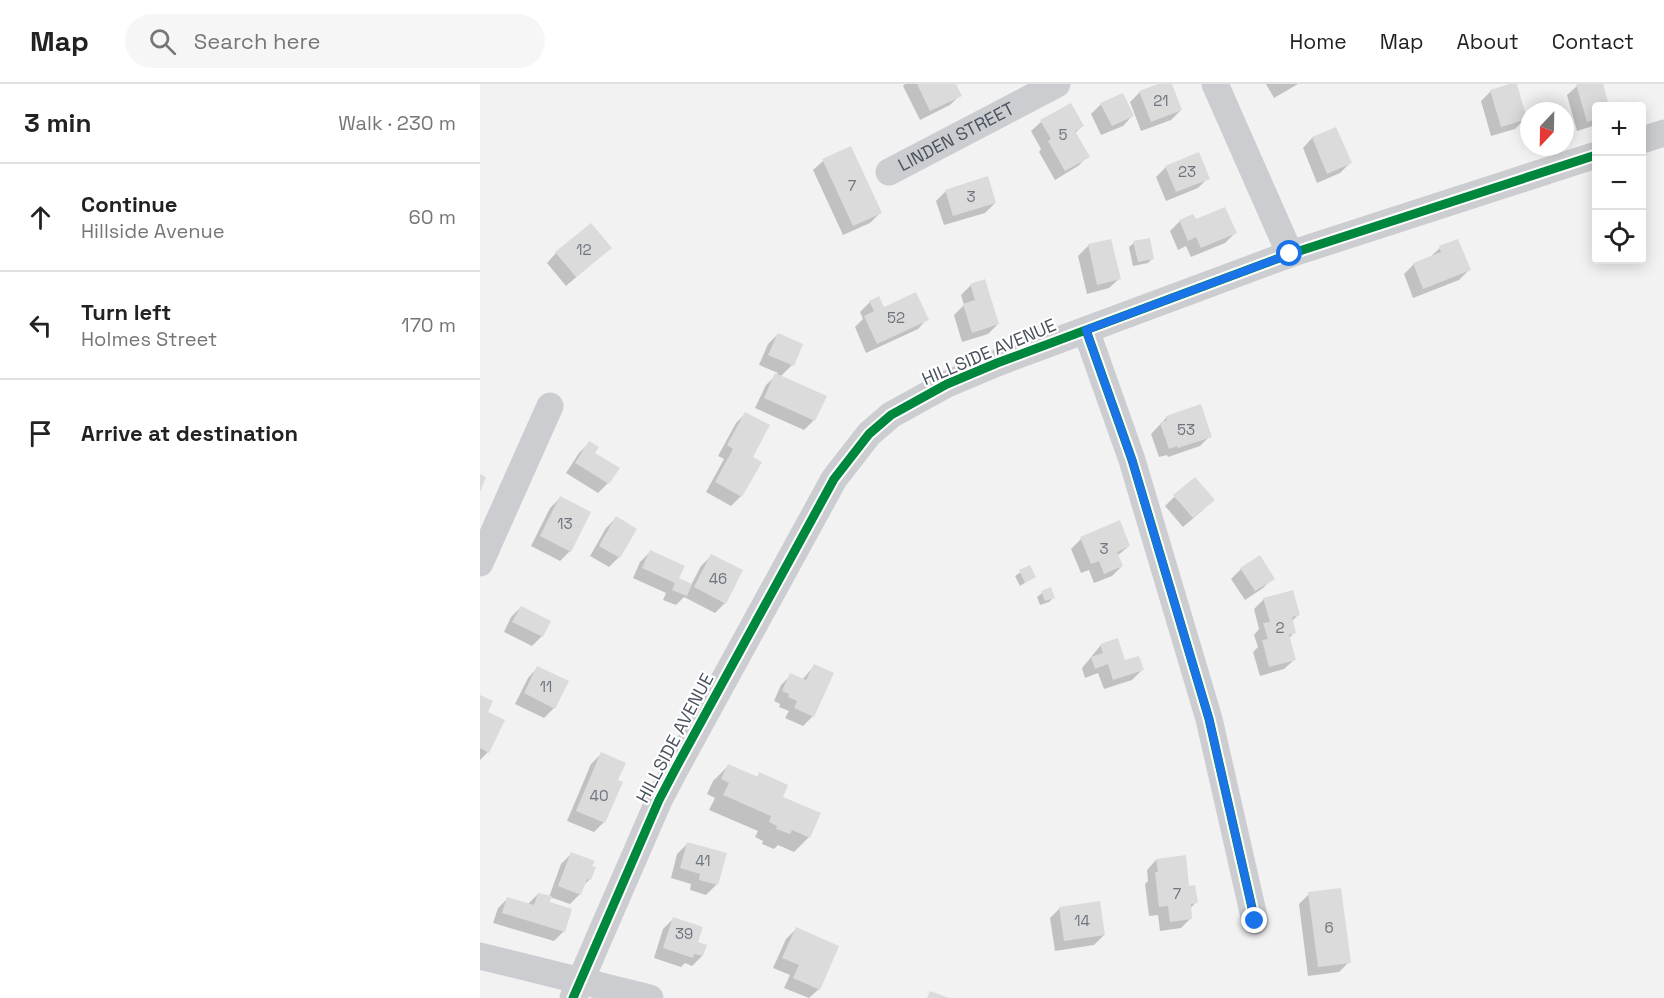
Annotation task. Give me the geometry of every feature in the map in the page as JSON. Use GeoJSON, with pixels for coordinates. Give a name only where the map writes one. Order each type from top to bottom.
{"type":"FeatureCollection","features":[{"type":"Feature","properties":{"kind":"street","name":"LINDEN STREET"},"geometry":{"type":"LineString","coordinates":[[889,172],[1057,84]]}},
{"type":"Feature","properties":{"kind":"street"},"geometry":{"type":"LineString","coordinates":[[1215,84],[1290,254]]}},
{"type":"Feature","properties":{"kind":"street"},"geometry":{"type":"LineString","coordinates":[[1646,138],[1664,133]]}},
{"type":"Feature","properties":{"kind":"street","name":"HILLSIDE AVENUE"},"geometry":{"type":"LineString","coordinates":[[578,989],[659,800],[834,479],[869,434],[891,415],[947,384],[997,363],[1290,254],[1593,156]]}},
{"type":"Feature","properties":{"kind":"street"},"geometry":{"type":"LineString","coordinates":[[1086,330],[1132,460],[1209,719],[1255,921]]}},
{"type":"Feature","properties":{"kind":"street"},"geometry":{"type":"LineString","coordinates":[[480,563],[550,406]]}},
{"type":"Feature","properties":{"kind":"street"},"geometry":{"type":"LineString","coordinates":[[480,956],[578,989],[650,998]]}},
{"type":"Feature","properties":{"kind":"building"},"geometry":{"type":"Polygon","coordinates":[[[917,84],[956,84],[962,96],[930,111],[917,84]]]}},
{"type":"Feature","properties":{"kind":"building"},"geometry":{"type":"Polygon","coordinates":[[[1158,84],[1172,84],[1182,110],[1151,122],[1139,91],[1158,84]]]}},
{"type":"Feature","properties":{"kind":"building"},"geometry":{"type":"Polygon","coordinates":[[[1517,84],[1522,102],[1520,102],[1520,121],[1501,127],[1490,90],[1517,84]]]}},
{"type":"Feature","properties":{"kind":"building"},"geometry":{"type":"Polygon","coordinates":[[[1576,84],[1603,84],[1608,102],[1592,102],[1592,120],[1587,122],[1576,84]]]}},
{"type":"Feature","properties":{"kind":"building"},"geometry":{"type":"Polygon","coordinates":[[[1123,93],[1134,116],[1112,126],[1100,103],[1123,93]]]}},
{"type":"Feature","properties":{"kind":"building"},"geometry":{"type":"Polygon","coordinates":[[[1071,103],[1084,126],[1075,131],[1090,157],[1065,171],[1048,141],[1051,139],[1040,120],[1071,103]]]}},
{"type":"Feature","properties":{"kind":"building"},"geometry":{"type":"Polygon","coordinates":[[[1336,127],[1352,163],[1327,174],[1312,137],[1336,127]]]}},
{"type":"Feature","properties":{"kind":"building"},"geometry":{"type":"Polygon","coordinates":[[[851,146],[882,213],[853,226],[822,159],[851,146]]]}},
{"type":"Feature","properties":{"kind":"building"},"geometry":{"type":"Polygon","coordinates":[[[1199,152],[1210,179],[1176,192],[1165,166],[1199,152]]]}},
{"type":"Feature","properties":{"kind":"building"},"geometry":{"type":"Polygon","coordinates":[[[988,176],[996,203],[953,216],[945,190],[988,176]]]}},
{"type":"Feature","properties":{"kind":"building"},"geometry":{"type":"Polygon","coordinates":[[[1225,207],[1237,233],[1201,248],[1196,237],[1188,241],[1179,220],[1193,214],[1196,219],[1225,207]]]}},
{"type":"Feature","properties":{"kind":"building"},"geometry":{"type":"Polygon","coordinates":[[[591,223],[612,248],[576,277],[555,252],[591,223]]]}},
{"type":"Feature","properties":{"kind":"building"},"geometry":{"type":"Polygon","coordinates":[[[1150,238],[1154,259],[1138,262],[1133,241],[1150,238]]]}},
{"type":"Feature","properties":{"kind":"building"},"geometry":{"type":"Polygon","coordinates":[[[1111,239],[1121,279],[1097,285],[1088,244],[1111,239]]]}},
{"type":"Feature","properties":{"kind":"building"},"geometry":{"type":"Polygon","coordinates":[[[1458,239],[1471,270],[1423,289],[1413,263],[1441,252],[1439,246],[1458,239]]]}},
{"type":"Feature","properties":{"kind":"building"},"geometry":{"type":"Polygon","coordinates":[[[985,279],[999,324],[972,333],[963,304],[975,300],[970,284],[985,279]]]}},
{"type":"Feature","properties":{"kind":"building"},"geometry":{"type":"Polygon","coordinates":[[[916,292],[929,320],[877,344],[864,316],[874,311],[869,301],[879,296],[884,307],[916,292]]]}},
{"type":"Feature","properties":{"kind":"building"},"geometry":{"type":"Polygon","coordinates":[[[778,333],[803,344],[794,366],[768,355],[778,333]]]}},
{"type":"Feature","properties":{"kind":"building"},"geometry":{"type":"Polygon","coordinates":[[[775,373],[827,396],[815,421],[764,398],[775,373]]]}},
{"type":"Feature","properties":{"kind":"building"},"geometry":{"type":"Polygon","coordinates":[[[1201,404],[1212,437],[1169,449],[1160,423],[1167,420],[1166,416],[1201,404]]]}},
{"type":"Feature","properties":{"kind":"building"},"geometry":{"type":"Polygon","coordinates":[[[745,412],[770,425],[753,457],[762,462],[742,497],[715,482],[733,449],[727,445],[745,412]]]}},
{"type":"Feature","properties":{"kind":"building"},"geometry":{"type":"Polygon","coordinates":[[[589,441],[599,447],[595,453],[620,468],[609,484],[575,463],[589,441]]]}},
{"type":"Feature","properties":{"kind":"building"},"geometry":{"type":"Polygon","coordinates":[[[480,474],[486,477],[480,492],[480,474]]]}},
{"type":"Feature","properties":{"kind":"building"},"geometry":{"type":"Polygon","coordinates":[[[1195,477],[1215,500],[1193,518],[1173,495],[1195,477]]]}},
{"type":"Feature","properties":{"kind":"building"},"geometry":{"type":"Polygon","coordinates":[[[560,496],[591,512],[571,552],[540,536],[560,496]]]}},
{"type":"Feature","properties":{"kind":"building"},"geometry":{"type":"Polygon","coordinates":[[[616,516],[637,529],[620,558],[599,546],[616,516]]]}},
{"type":"Feature","properties":{"kind":"building"},"geometry":{"type":"Polygon","coordinates":[[[1120,520],[1130,546],[1117,552],[1123,566],[1104,574],[1099,561],[1091,564],[1080,537],[1120,520]]]}},
{"type":"Feature","properties":{"kind":"building"},"geometry":{"type":"Polygon","coordinates":[[[650,550],[685,566],[679,578],[692,584],[687,596],[672,590],[675,583],[642,568],[650,550]]]}},
{"type":"Feature","properties":{"kind":"building"},"geometry":{"type":"Polygon","coordinates":[[[711,554],[743,570],[726,604],[694,587],[711,554]]]}},
{"type":"Feature","properties":{"kind":"building"},"geometry":{"type":"Polygon","coordinates":[[[1260,555],[1275,579],[1255,591],[1240,568],[1260,555]]]}},
{"type":"Feature","properties":{"kind":"building"},"geometry":{"type":"Polygon","coordinates":[[[1030,565],[1036,577],[1025,583],[1019,570],[1030,565]]]}},
{"type":"Feature","properties":{"kind":"building"},"geometry":{"type":"Polygon","coordinates":[[[1051,587],[1055,598],[1045,601],[1041,591],[1051,587]]]}},
{"type":"Feature","properties":{"kind":"building"},"geometry":{"type":"Polygon","coordinates":[[[1293,590],[1300,615],[1292,617],[1296,633],[1289,635],[1296,660],[1269,667],[1262,640],[1268,639],[1263,623],[1270,622],[1263,598],[1293,590]]]}},
{"type":"Feature","properties":{"kind":"building"},"geometry":{"type":"Polygon","coordinates":[[[521,606],[551,621],[543,637],[512,622],[521,606]]]}},
{"type":"Feature","properties":{"kind":"building"},"geometry":{"type":"Polygon","coordinates":[[[1118,638],[1125,660],[1139,656],[1144,670],[1113,680],[1108,664],[1095,669],[1091,657],[1103,653],[1100,644],[1118,638]]]}},
{"type":"Feature","properties":{"kind":"building"},"geometry":{"type":"Polygon","coordinates":[[[814,664],[834,673],[814,717],[794,708],[797,701],[782,691],[790,673],[806,680],[814,664]]]}},
{"type":"Feature","properties":{"kind":"building"},"geometry":{"type":"Polygon","coordinates":[[[537,666],[569,681],[555,709],[524,693],[537,666]]]}},
{"type":"Feature","properties":{"kind":"building"},"geometry":{"type":"Polygon","coordinates":[[[480,695],[493,701],[488,712],[505,720],[489,753],[480,748],[480,695]]]}},
{"type":"Feature","properties":{"kind":"building"},"geometry":{"type":"Polygon","coordinates":[[[601,752],[626,763],[618,780],[623,782],[605,823],[576,811],[601,752]]]}},
{"type":"Feature","properties":{"kind":"building"},"geometry":{"type":"Polygon","coordinates":[[[728,764],[758,777],[759,772],[788,785],[783,797],[821,813],[810,838],[792,830],[790,834],[776,829],[777,826],[769,822],[771,816],[723,795],[729,783],[721,779],[728,764]]]}},
{"type":"Feature","properties":{"kind":"building"},"geometry":{"type":"Polygon","coordinates":[[[687,842],[727,853],[718,885],[699,880],[700,874],[680,868],[687,842]]]}},
{"type":"Feature","properties":{"kind":"building"},"geometry":{"type":"Polygon","coordinates":[[[571,852],[595,861],[592,866],[596,867],[591,880],[587,879],[581,895],[558,886],[571,852]]]}},
{"type":"Feature","properties":{"kind":"building"},"geometry":{"type":"Polygon","coordinates":[[[1186,855],[1189,886],[1195,885],[1198,903],[1191,904],[1192,919],[1170,922],[1168,906],[1159,907],[1155,872],[1158,872],[1156,859],[1186,855]]]}},
{"type":"Feature","properties":{"kind":"building"},"geometry":{"type":"Polygon","coordinates":[[[1341,888],[1351,963],[1318,967],[1308,892],[1341,888]]]}},
{"type":"Feature","properties":{"kind":"building"},"geometry":{"type":"Polygon","coordinates":[[[538,893],[552,896],[550,902],[572,909],[565,932],[502,913],[507,897],[534,905],[538,893]]]}},
{"type":"Feature","properties":{"kind":"building"},"geometry":{"type":"Polygon","coordinates":[[[1100,901],[1105,935],[1064,941],[1059,907],[1100,901]]]}},
{"type":"Feature","properties":{"kind":"building"},"geometry":{"type":"Polygon","coordinates":[[[673,917],[703,927],[698,942],[707,945],[703,956],[694,954],[693,958],[663,948],[673,917]]]}},
{"type":"Feature","properties":{"kind":"building"},"geometry":{"type":"Polygon","coordinates":[[[796,927],[839,946],[820,990],[793,978],[799,965],[782,958],[796,927]]]}},
{"type":"Feature","properties":{"kind":"building"},"geometry":{"type":"Polygon","coordinates":[[[930,991],[949,998],[927,998],[930,991]]]}},
{"type":"Feature","properties":{"kind":"cycle path"},"geometry":{"type":"LineString","coordinates":[[573,998],[659,800],[678,764],[834,479],[869,434],[891,415],[947,384],[997,363],[1290,254],[1593,156]]}},
{"type":"Feature","properties":{"kind":"cycle path"},"geometry":{"type":"LineString","coordinates":[[1086,330],[1132,460],[1209,719],[1255,921]]}},
{"type":"Feature","properties":{"kind":"route"},"geometry":{"type":"LineString","coordinates":[[1255,921],[1209,719],[1132,460],[1086,330],[1290,254]]}}]}
